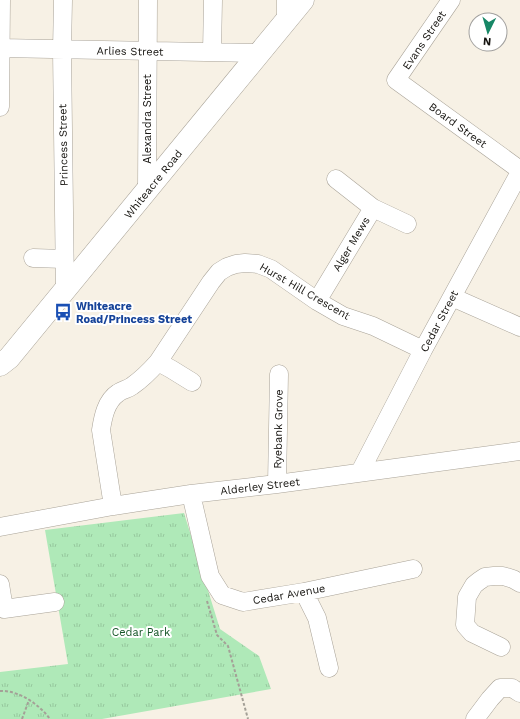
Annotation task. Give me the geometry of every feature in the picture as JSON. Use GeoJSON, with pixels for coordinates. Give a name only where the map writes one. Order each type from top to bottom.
{"type":"FeatureCollection","features":[{"type":"Feature","properties":{"kind":"main road","name":"Whiteacre Road"},"geometry":{"type":"LineString","coordinates":[[0,365],[10,358],[260,53],[286,11],[303,0]]}},
{"type":"Feature","properties":{"kind":"street"},"geometry":{"type":"LineString","coordinates":[[0,106],[1,0]]}},
{"type":"Feature","properties":{"kind":"street","name":"Princess Street"},"geometry":{"type":"LineString","coordinates":[[63,0],[62,50],[65,291]]}},
{"type":"Feature","properties":{"kind":"street","name":"Alexandra Street"},"geometry":{"type":"LineString","coordinates":[[146,191],[148,0]]}},
{"type":"Feature","properties":{"kind":"street"},"geometry":{"type":"LineString","coordinates":[[212,52],[213,0]]}},
{"type":"Feature","properties":{"kind":"street","name":"Evans Street"},"geometry":{"type":"LineString","coordinates":[[396,80],[451,0]]}},
{"type":"Feature","properties":{"kind":"street","name":"Arlies Street"},"geometry":{"type":"LineString","coordinates":[[1,48],[260,53]]}},
{"type":"Feature","properties":{"kind":"street","name":"Board Street"},"geometry":{"type":"LineString","coordinates":[[396,80],[520,171]]}},
{"type":"Feature","properties":{"kind":"street","name":"Cedar Street"},"geometry":{"type":"LineString","coordinates":[[360,472],[423,350],[520,171]]}},
{"type":"Feature","properties":{"kind":"street","name":"Alger Mews"},"geometry":{"type":"LineString","coordinates":[[317,301],[374,208],[336,179]]}},
{"type":"Feature","properties":{"kind":"street"},"geometry":{"type":"LineString","coordinates":[[374,208],[407,224]]}},
{"type":"Feature","properties":{"kind":"street"},"geometry":{"type":"LineString","coordinates":[[33,258],[64,259]]}},
{"type":"Feature","properties":{"kind":"street","name":"Hurst Hill Crescent"},"geometry":{"type":"LineString","coordinates":[[113,506],[102,430],[106,410],[110,402],[118,394],[143,378],[158,362],[211,282],[219,272],[227,267],[245,263],[258,264],[271,269],[317,301],[343,316],[373,326],[423,350]]}},
{"type":"Feature","properties":{"kind":"street"},"geometry":{"type":"LineString","coordinates":[[452,297],[520,327]]}},
{"type":"Feature","properties":{"kind":"street"},"geometry":{"type":"LineString","coordinates":[[158,362],[192,382]]}},
{"type":"Feature","properties":{"kind":"street","name":"Ryebank Grove"},"geometry":{"type":"LineString","coordinates":[[277,484],[279,374]]}},
{"type":"Feature","properties":{"kind":"street","name":"Alderley Street"},"geometry":{"type":"LineString","coordinates":[[0,527],[113,506],[191,494],[277,484],[520,451]]}},
{"type":"Feature","properties":{"kind":"street","name":"Cedar Avenue"},"geometry":{"type":"LineString","coordinates":[[191,494],[210,576],[222,595],[243,602],[304,592],[413,569]]}},
{"type":"Feature","properties":{"kind":"street"},"geometry":{"type":"LineString","coordinates":[[501,647],[472,633],[465,625],[468,597],[474,585],[485,577],[503,576],[520,583]]}},
{"type":"Feature","properties":{"kind":"street"},"geometry":{"type":"LineString","coordinates":[[0,584],[2,609],[55,602]]}},
{"type":"Feature","properties":{"kind":"street"},"geometry":{"type":"LineString","coordinates":[[304,592],[317,618],[329,668]]}},
{"type":"Feature","properties":{"kind":"street"},"geometry":{"type":"LineString","coordinates":[[475,719],[500,688],[512,688],[520,693]]}},
{"type":"Feature","properties":{"kind":"path"},"geometry":{"type":"LineString","coordinates":[[228,646],[248,719]]}},
{"type":"Feature","properties":{"kind":"path"},"geometry":{"type":"LineString","coordinates":[[0,691],[18,693],[43,710],[50,719]]}},
{"type":"Feature","properties":{"kind":"path"},"geometry":{"type":"LineString","coordinates":[[22,719],[28,700]]}},
{"type":"Feature","properties":{"kind":"green space","name":"Cedar Park"},"geometry":{"type":"Polygon","coordinates":[[[184,513],[220,629],[259,656],[271,689],[102,719],[0,719],[0,672],[68,664],[45,530],[184,513]]]}},
{"type":"Feature","properties":{"kind":"place","name":"Whiteacre Road/Princess Street"},"geometry":{"type":"Point","coordinates":[63,312]}}]}
